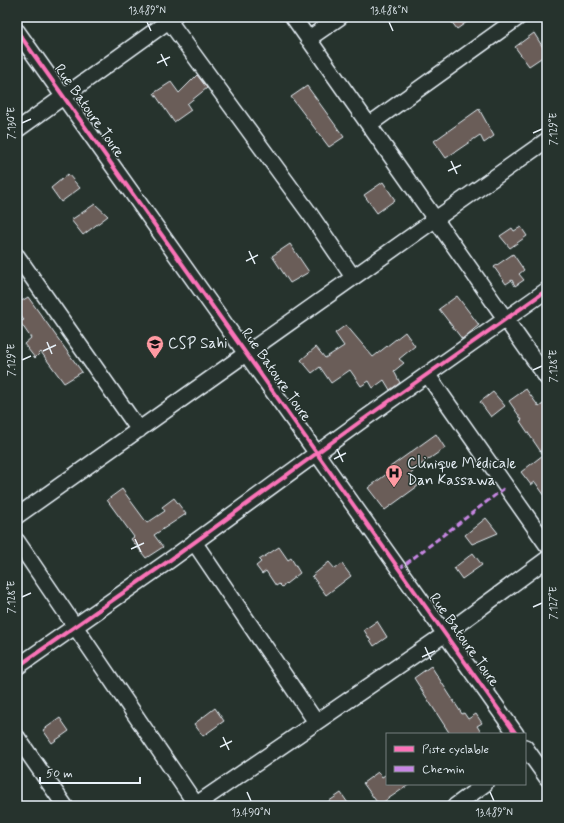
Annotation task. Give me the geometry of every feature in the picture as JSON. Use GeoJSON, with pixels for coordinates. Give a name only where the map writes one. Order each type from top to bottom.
{"type":"FeatureCollection","features":[{"type":"Feature","properties":{"kind":"street"},"geometry":{"type":"LineString","coordinates":[[293,17],[370,124],[435,220],[547,378]]}},
{"type":"Feature","properties":{"kind":"street"},"geometry":{"type":"LineString","coordinates":[[308,39],[340,17]]}},
{"type":"Feature","properties":{"kind":"street"},"geometry":{"type":"LineString","coordinates":[[370,124],[519,17]]}},
{"type":"Feature","properties":{"kind":"street"},"geometry":{"type":"LineString","coordinates":[[17,130],[172,19],[310,214],[353,278]]}},
{"type":"Feature","properties":{"kind":"street","name":"Rue Batoure Toure"},"geometry":{"type":"LineString","coordinates":[[17,31],[515,733]]}},
{"type":"Feature","properties":{"kind":"street"},"geometry":{"type":"LineString","coordinates":[[17,516],[547,140]]}},
{"type":"Feature","properties":{"kind":"street"},"geometry":{"type":"LineString","coordinates":[[17,256],[139,430]]}},
{"type":"Feature","properties":{"kind":"street"},"geometry":{"type":"LineString","coordinates":[[17,667],[76,627],[427,374],[547,290]]}},
{"type":"Feature","properties":{"kind":"street"},"geometry":{"type":"LineString","coordinates":[[427,374],[547,545]]}},
{"type":"Feature","properties":{"kind":"street"},"geometry":{"type":"LineString","coordinates":[[17,541],[196,805],[445,634],[547,559]]}},
{"type":"Feature","properties":{"kind":"street"},"geometry":{"type":"LineString","coordinates":[[194,542],[316,722]]}},
{"type":"Feature","properties":{"kind":"street"},"geometry":{"type":"LineString","coordinates":[[17,737],[65,806]]}},
{"type":"Feature","properties":{"kind":"street"},"geometry":{"type":"LineString","coordinates":[[526,751],[547,778]]}},
{"type":"Feature","properties":{"kind":"street"},"geometry":{"type":"LineString","coordinates":[[456,806],[484,785]]}},
{"type":"Feature","properties":{"kind":"building"},"geometry":{"type":"Polygon","coordinates":[[[448,17],[474,17],[457,29],[448,17]]]}},
{"type":"Feature","properties":{"kind":"building"},"geometry":{"type":"Polygon","coordinates":[[[534,33],[547,54],[529,66],[515,47],[534,33]]]}},
{"type":"Feature","properties":{"kind":"building"},"geometry":{"type":"Polygon","coordinates":[[[197,75],[207,88],[187,104],[191,110],[174,122],[154,93],[171,82],[179,93],[197,75]]]}},
{"type":"Feature","properties":{"kind":"building"},"geometry":{"type":"Polygon","coordinates":[[[307,86],[344,137],[329,147],[291,97],[307,86]]]}},
{"type":"Feature","properties":{"kind":"building"},"geometry":{"type":"Polygon","coordinates":[[[479,109],[494,136],[484,143],[480,135],[446,158],[434,141],[479,109]]]}},
{"type":"Feature","properties":{"kind":"building"},"geometry":{"type":"Polygon","coordinates":[[[68,174],[80,188],[61,202],[51,188],[68,174]]]}},
{"type":"Feature","properties":{"kind":"building"},"geometry":{"type":"Polygon","coordinates":[[[383,182],[395,200],[377,213],[364,195],[383,182]]]}},
{"type":"Feature","properties":{"kind":"building"},"geometry":{"type":"Polygon","coordinates":[[[95,204],[108,216],[83,235],[71,220],[95,204]]]}},
{"type":"Feature","properties":{"kind":"building"},"geometry":{"type":"Polygon","coordinates":[[[521,227],[527,236],[510,248],[500,236],[512,228],[514,231],[521,227]]]}},
{"type":"Feature","properties":{"kind":"building"},"geometry":{"type":"Polygon","coordinates":[[[290,244],[309,272],[290,283],[272,256],[290,244]]]}},
{"type":"Feature","properties":{"kind":"building"},"geometry":{"type":"Polygon","coordinates":[[[513,254],[524,270],[519,274],[524,280],[515,286],[512,280],[506,284],[494,267],[513,254]]]}},
{"type":"Feature","properties":{"kind":"building"},"geometry":{"type":"Polygon","coordinates":[[[457,296],[479,325],[462,339],[439,309],[457,296]]]}},
{"type":"Feature","properties":{"kind":"building"},"geometry":{"type":"Polygon","coordinates":[[[28,297],[82,372],[64,383],[41,352],[35,358],[24,344],[31,338],[20,322],[24,320],[17,312],[17,304],[28,297]]]}},
{"type":"Feature","properties":{"kind":"building"},"geometry":{"type":"Polygon","coordinates":[[[346,325],[373,357],[405,332],[415,346],[399,359],[404,363],[394,371],[400,383],[390,390],[384,380],[373,388],[369,381],[361,386],[350,370],[331,383],[320,367],[312,373],[301,360],[316,347],[325,358],[344,346],[335,333],[346,325]]]}},
{"type":"Feature","properties":{"kind":"building"},"geometry":{"type":"Polygon","coordinates":[[[526,389],[539,407],[547,401],[547,499],[535,482],[531,485],[521,472],[543,455],[520,421],[522,420],[509,401],[526,389]]]}},
{"type":"Feature","properties":{"kind":"building"},"geometry":{"type":"Polygon","coordinates":[[[493,392],[505,406],[491,417],[480,402],[493,392]]]}},
{"type":"Feature","properties":{"kind":"building"},"geometry":{"type":"Polygon","coordinates":[[[436,434],[445,448],[413,470],[413,472],[409,475],[418,486],[385,510],[368,488],[392,470],[390,467],[436,434]]]}},
{"type":"Feature","properties":{"kind":"building"},"geometry":{"type":"Polygon","coordinates":[[[122,489],[147,523],[165,511],[162,507],[174,498],[186,514],[154,535],[163,547],[146,558],[131,539],[134,537],[107,500],[122,489]]]}},
{"type":"Feature","properties":{"kind":"building"},"geometry":{"type":"Polygon","coordinates":[[[486,518],[498,533],[472,544],[465,535],[486,518]]]}},
{"type":"Feature","properties":{"kind":"building"},"geometry":{"type":"Polygon","coordinates":[[[279,547],[288,560],[291,558],[300,573],[282,587],[279,584],[276,586],[266,571],[262,574],[256,566],[261,562],[259,560],[279,547]]]}},
{"type":"Feature","properties":{"kind":"building"},"geometry":{"type":"Polygon","coordinates":[[[473,553],[482,565],[462,579],[454,568],[473,553]]]}},
{"type":"Feature","properties":{"kind":"building"},"geometry":{"type":"Polygon","coordinates":[[[329,562],[335,569],[342,564],[351,576],[326,595],[312,576],[329,562]]]}},
{"type":"Feature","properties":{"kind":"building"},"geometry":{"type":"Polygon","coordinates":[[[377,621],[387,637],[374,646],[364,630],[377,621]]]}},
{"type":"Feature","properties":{"kind":"building"},"geometry":{"type":"Polygon","coordinates":[[[431,666],[462,714],[464,713],[468,719],[476,714],[482,723],[477,726],[481,733],[449,733],[414,678],[431,666]]]}},
{"type":"Feature","properties":{"kind":"building"},"geometry":{"type":"Polygon","coordinates":[[[215,708],[224,721],[203,736],[194,724],[215,708]]]}},
{"type":"Feature","properties":{"kind":"building"},"geometry":{"type":"Polygon","coordinates":[[[60,718],[69,731],[52,743],[43,730],[60,718]]]}},
{"type":"Feature","properties":{"kind":"building"},"geometry":{"type":"Polygon","coordinates":[[[378,772],[382,777],[386,775],[386,785],[409,785],[379,805],[363,783],[378,772]]]}},
{"type":"Feature","properties":{"kind":"building"},"geometry":{"type":"Polygon","coordinates":[[[341,793],[350,806],[322,806],[341,793]]]}},
{"type":"Feature","properties":{"kind":"marked path"},"geometry":{"type":"LineString","coordinates":[[399,569],[506,487]]}},
{"type":"Feature","properties":{"kind":"cycle path"},"geometry":{"type":"LineString","coordinates":[[17,31],[515,733]]}},
{"type":"Feature","properties":{"kind":"cycle path"},"geometry":{"type":"LineString","coordinates":[[17,667],[170,560],[361,421],[547,290]]}},
{"type":"Feature","properties":{"kind":"place","name":"CSP Sahi"},"geometry":{"type":"Point","coordinates":[155,359]}},
{"type":"Feature","properties":{"kind":"place","name":"Clinique Médicale Dan Kassawa"},"geometry":{"type":"Point","coordinates":[394,488]}}]}
